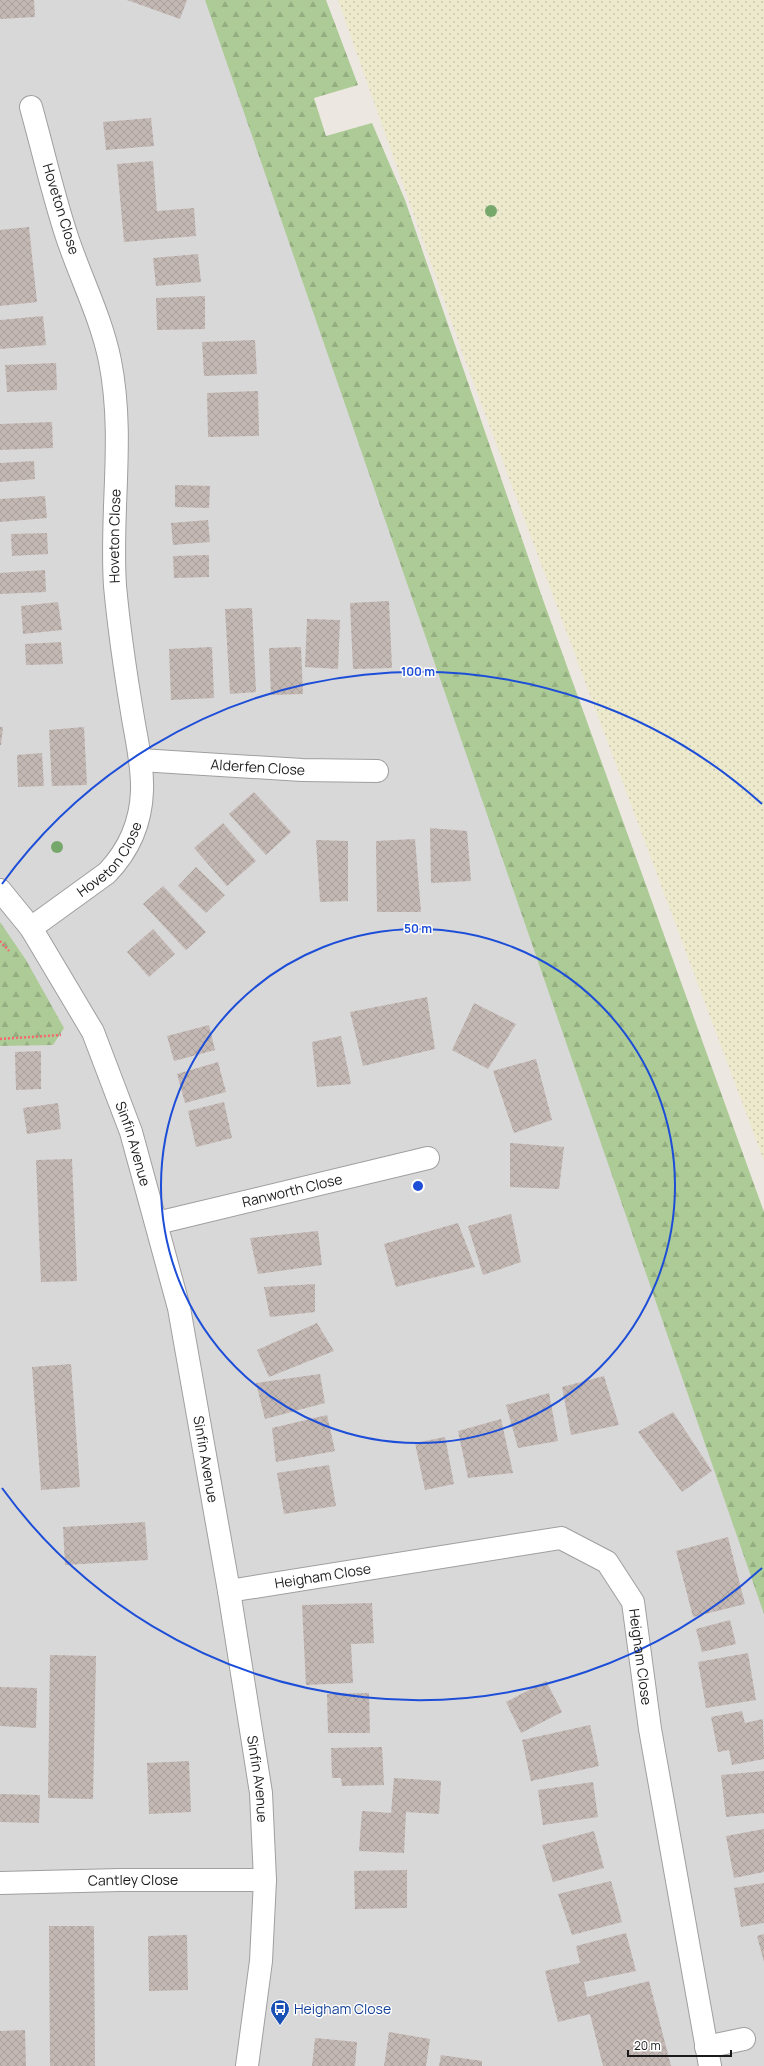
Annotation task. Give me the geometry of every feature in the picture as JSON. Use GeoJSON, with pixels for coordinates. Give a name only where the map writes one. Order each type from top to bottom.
{"type":"FeatureCollection","features":[{"type":"Feature","properties":{"kind":"street","name":"Hoveton Close"},"geometry":{"type":"LineString","coordinates":[[31,928],[107,873],[125,851],[136,828],[142,790],[140,760],[119,632],[115,584],[114,529],[118,434],[112,374],[106,342],[67,237],[32,107]]}},
{"type":"Feature","properties":{"kind":"street","name":"Alderfen Close"},"geometry":{"type":"LineString","coordinates":[[140,760],[302,770],[377,771]]}},
{"type":"Feature","properties":{"kind":"street","name":"Sinfin Avenue"},"geometry":{"type":"LineString","coordinates":[[0,890],[31,928],[93,1032],[131,1132],[179,1308],[229,1591],[261,1793],[265,1880],[260,1962],[247,2066]]}},
{"type":"Feature","properties":{"kind":"street","name":"Ranworth Close"},"geometry":{"type":"LineString","coordinates":[[157,1223],[428,1158]]}},
{"type":"Feature","properties":{"kind":"street","name":"Heigham Close"},"geometry":{"type":"LineString","coordinates":[[229,1591],[561,1538],[607,1562],[633,1602],[650,1729],[708,2056],[744,2039]]}},
{"type":"Feature","properties":{"kind":"street","name":"Cantley Close"},"geometry":{"type":"LineString","coordinates":[[0,1883],[120,1880],[265,1880]]}},
{"type":"Feature","properties":{"kind":"path"},"geometry":{"type":"LineString","coordinates":[[0,1039],[93,1032]]}},
{"type":"Feature","properties":{"kind":"shaded area"},"geometry":{"type":"Polygon","coordinates":[[[0,0],[208,0],[764,1543],[764,2066],[0,2066],[0,0]]]}},
{"type":"Feature","properties":{"kind":"shaded area"},"geometry":{"type":"Polygon","coordinates":[[[338,0],[764,0],[764,1161],[465,360],[338,0]]]}},
{"type":"Feature","properties":{"kind":"green space"},"geometry":{"type":"Polygon","coordinates":[[[205,0],[326,0],[358,85],[314,98],[326,136],[372,123],[405,200],[542,597],[764,1212],[764,1614],[205,0]]]}},
{"type":"Feature","properties":{"kind":"green space"},"geometry":{"type":"Polygon","coordinates":[[[0,922],[26,960],[64,1028],[53,1045],[0,1046],[0,922]]]}},
{"type":"Feature","properties":{"kind":"building"},"geometry":{"type":"Polygon","coordinates":[[[0,0],[34,0],[35,17],[0,19],[0,0]]]}},
{"type":"Feature","properties":{"kind":"building"},"geometry":{"type":"Polygon","coordinates":[[[127,0],[187,0],[180,19],[127,0]]]}},
{"type":"Feature","properties":{"kind":"building"},"geometry":{"type":"Polygon","coordinates":[[[151,118],[154,146],[106,150],[103,122],[151,118]]]}},
{"type":"Feature","properties":{"kind":"building"},"geometry":{"type":"Polygon","coordinates":[[[153,161],[157,211],[194,208],[196,236],[124,242],[117,164],[153,161]]]}},
{"type":"Feature","properties":{"kind":"building"},"geometry":{"type":"Polygon","coordinates":[[[29,227],[37,302],[0,306],[0,230],[29,227]]]}},
{"type":"Feature","properties":{"kind":"building"},"geometry":{"type":"Polygon","coordinates":[[[198,254],[201,282],[156,286],[153,258],[198,254]]]}},
{"type":"Feature","properties":{"kind":"building"},"geometry":{"type":"Polygon","coordinates":[[[205,296],[205,329],[157,330],[156,298],[205,296]]]}},
{"type":"Feature","properties":{"kind":"building"},"geometry":{"type":"Polygon","coordinates":[[[43,316],[46,345],[0,349],[0,320],[43,316]]]}},
{"type":"Feature","properties":{"kind":"building"},"geometry":{"type":"Polygon","coordinates":[[[255,340],[257,374],[204,376],[202,342],[255,340]]]}},
{"type":"Feature","properties":{"kind":"building"},"geometry":{"type":"Polygon","coordinates":[[[56,363],[57,390],[7,392],[5,365],[56,363]]]}},
{"type":"Feature","properties":{"kind":"building"},"geometry":{"type":"Polygon","coordinates":[[[258,391],[259,436],[208,437],[207,393],[258,391]]]}},
{"type":"Feature","properties":{"kind":"building"},"geometry":{"type":"Polygon","coordinates":[[[52,422],[53,448],[0,450],[0,424],[52,422]]]}},
{"type":"Feature","properties":{"kind":"building"},"geometry":{"type":"Polygon","coordinates":[[[34,461],[35,479],[0,482],[0,463],[34,461]]]}},
{"type":"Feature","properties":{"kind":"building"},"geometry":{"type":"Polygon","coordinates":[[[175,485],[210,486],[209,508],[175,507],[175,485]]]}},
{"type":"Feature","properties":{"kind":"building"},"geometry":{"type":"Polygon","coordinates":[[[45,496],[47,518],[0,522],[0,499],[45,496]]]}},
{"type":"Feature","properties":{"kind":"building"},"geometry":{"type":"Polygon","coordinates":[[[208,520],[210,542],[173,545],[171,523],[208,520]]]}},
{"type":"Feature","properties":{"kind":"building"},"geometry":{"type":"Polygon","coordinates":[[[47,533],[48,554],[12,556],[11,534],[47,533]]]}},
{"type":"Feature","properties":{"kind":"building"},"geometry":{"type":"Polygon","coordinates":[[[209,555],[209,577],[174,578],[173,556],[209,555]]]}},
{"type":"Feature","properties":{"kind":"building"},"geometry":{"type":"Polygon","coordinates":[[[45,570],[46,592],[0,594],[0,573],[45,570]]]}},
{"type":"Feature","properties":{"kind":"building"},"geometry":{"type":"Polygon","coordinates":[[[389,601],[392,668],[353,669],[350,603],[389,601]]]}},
{"type":"Feature","properties":{"kind":"building"},"geometry":{"type":"Polygon","coordinates":[[[58,602],[62,630],[23,634],[21,606],[58,602]]]}},
{"type":"Feature","properties":{"kind":"building"},"geometry":{"type":"Polygon","coordinates":[[[252,608],[256,692],[230,694],[225,609],[252,608]]]}},
{"type":"Feature","properties":{"kind":"building"},"geometry":{"type":"Polygon","coordinates":[[[307,619],[340,620],[338,669],[305,667],[307,619]]]}},
{"type":"Feature","properties":{"kind":"building"},"geometry":{"type":"Polygon","coordinates":[[[61,642],[63,664],[26,665],[25,644],[61,642]]]}},
{"type":"Feature","properties":{"kind":"building"},"geometry":{"type":"Polygon","coordinates":[[[212,647],[214,698],[171,700],[169,649],[212,647]]]}},
{"type":"Feature","properties":{"kind":"building"},"geometry":{"type":"Polygon","coordinates":[[[301,647],[303,694],[271,695],[269,648],[301,647]]]}},
{"type":"Feature","properties":{"kind":"building"},"geometry":{"type":"Polygon","coordinates":[[[0,727],[3,727],[1,745],[0,745],[0,727]]]}},
{"type":"Feature","properties":{"kind":"building"},"geometry":{"type":"Polygon","coordinates":[[[84,727],[87,785],[52,786],[49,730],[84,727]]]}},
{"type":"Feature","properties":{"kind":"building"},"geometry":{"type":"Polygon","coordinates":[[[42,753],[44,786],[18,787],[17,755],[42,753]]]}},
{"type":"Feature","properties":{"kind":"building"},"geometry":{"type":"Polygon","coordinates":[[[254,792],[291,832],[266,855],[229,814],[254,792]]]}},
{"type":"Feature","properties":{"kind":"building"},"geometry":{"type":"Polygon","coordinates":[[[223,823],[256,861],[227,886],[194,848],[223,823]]]}},
{"type":"Feature","properties":{"kind":"building"},"geometry":{"type":"Polygon","coordinates":[[[430,828],[467,831],[471,881],[431,883],[430,828]]]}},
{"type":"Feature","properties":{"kind":"building"},"geometry":{"type":"Polygon","coordinates":[[[415,839],[421,912],[377,912],[376,841],[415,839]]]}},
{"type":"Feature","properties":{"kind":"building"},"geometry":{"type":"Polygon","coordinates":[[[316,840],[348,841],[348,901],[320,902],[316,840]]]}},
{"type":"Feature","properties":{"kind":"building"},"geometry":{"type":"Polygon","coordinates":[[[196,867],[225,895],[206,913],[178,886],[196,867]]]}},
{"type":"Feature","properties":{"kind":"building"},"geometry":{"type":"Polygon","coordinates":[[[163,886],[206,932],[186,950],[143,904],[163,886]]]}},
{"type":"Feature","properties":{"kind":"building"},"geometry":{"type":"Polygon","coordinates":[[[153,929],[175,954],[149,977],[127,952],[153,929]]]}},
{"type":"Feature","properties":{"kind":"building"},"geometry":{"type":"Polygon","coordinates":[[[427,997],[435,1049],[363,1066],[350,1012],[427,997]]]}},
{"type":"Feature","properties":{"kind":"building"},"geometry":{"type":"Polygon","coordinates":[[[474,1003],[516,1024],[488,1069],[452,1050],[474,1003]]]}},
{"type":"Feature","properties":{"kind":"building"},"geometry":{"type":"Polygon","coordinates":[[[209,1025],[215,1050],[174,1061],[167,1036],[209,1025]]]}},
{"type":"Feature","properties":{"kind":"building"},"geometry":{"type":"Polygon","coordinates":[[[341,1036],[351,1084],[317,1087],[312,1042],[341,1036]]]}},
{"type":"Feature","properties":{"kind":"building"},"geometry":{"type":"Polygon","coordinates":[[[41,1051],[41,1089],[16,1090],[15,1052],[41,1051]]]}},
{"type":"Feature","properties":{"kind":"building"},"geometry":{"type":"Polygon","coordinates":[[[536,1059],[552,1120],[514,1133],[493,1071],[536,1059]]]}},
{"type":"Feature","properties":{"kind":"building"},"geometry":{"type":"Polygon","coordinates":[[[218,1062],[226,1092],[185,1103],[177,1074],[218,1062]]]}},
{"type":"Feature","properties":{"kind":"building"},"geometry":{"type":"Polygon","coordinates":[[[224,1102],[232,1138],[196,1147],[188,1111],[224,1102]]]}},
{"type":"Feature","properties":{"kind":"building"},"geometry":{"type":"Polygon","coordinates":[[[58,1103],[61,1129],[27,1134],[23,1108],[58,1103]]]}},
{"type":"Feature","properties":{"kind":"building"},"geometry":{"type":"Polygon","coordinates":[[[510,1143],[564,1147],[559,1189],[510,1187],[510,1143]]]}},
{"type":"Feature","properties":{"kind":"building"},"geometry":{"type":"Polygon","coordinates":[[[72,1159],[77,1281],[41,1282],[36,1160],[72,1159]]]}},
{"type":"Feature","properties":{"kind":"building"},"geometry":{"type":"Polygon","coordinates":[[[511,1214],[521,1262],[483,1275],[468,1226],[511,1214]]]}},
{"type":"Feature","properties":{"kind":"building"},"geometry":{"type":"Polygon","coordinates":[[[458,1223],[475,1267],[396,1287],[384,1244],[458,1223]]]}},
{"type":"Feature","properties":{"kind":"building"},"geometry":{"type":"Polygon","coordinates":[[[318,1231],[322,1265],[258,1274],[250,1238],[318,1231]]]}},
{"type":"Feature","properties":{"kind":"building"},"geometry":{"type":"Polygon","coordinates":[[[315,1284],[315,1312],[270,1317],[264,1287],[315,1284]]]}},
{"type":"Feature","properties":{"kind":"building"},"geometry":{"type":"Polygon","coordinates":[[[317,1323],[334,1351],[269,1377],[257,1350],[317,1323]]]}},
{"type":"Feature","properties":{"kind":"building"},"geometry":{"type":"Polygon","coordinates":[[[71,1364],[80,1487],[41,1490],[32,1367],[71,1364]]]}},
{"type":"Feature","properties":{"kind":"building"},"geometry":{"type":"Polygon","coordinates":[[[320,1374],[325,1403],[265,1419],[256,1383],[320,1374]]]}},
{"type":"Feature","properties":{"kind":"building"},"geometry":{"type":"Polygon","coordinates":[[[604,1376],[619,1425],[571,1435],[562,1387],[604,1376]]]}},
{"type":"Feature","properties":{"kind":"building"},"geometry":{"type":"Polygon","coordinates":[[[549,1393],[558,1441],[518,1448],[506,1405],[549,1393]]]}},
{"type":"Feature","properties":{"kind":"building"},"geometry":{"type":"Polygon","coordinates":[[[673,1412],[712,1471],[682,1492],[638,1432],[673,1412]]]}},
{"type":"Feature","properties":{"kind":"building"},"geometry":{"type":"Polygon","coordinates":[[[327,1415],[335,1451],[276,1462],[272,1428],[327,1415]]]}},
{"type":"Feature","properties":{"kind":"building"},"geometry":{"type":"Polygon","coordinates":[[[501,1419],[513,1473],[468,1478],[458,1431],[501,1419]]]}},
{"type":"Feature","properties":{"kind":"building"},"geometry":{"type":"Polygon","coordinates":[[[445,1437],[454,1484],[425,1490],[415,1443],[445,1437]]]}},
{"type":"Feature","properties":{"kind":"building"},"geometry":{"type":"Polygon","coordinates":[[[329,1465],[336,1506],[284,1514],[277,1473],[329,1465]]]}},
{"type":"Feature","properties":{"kind":"building"},"geometry":{"type":"Polygon","coordinates":[[[145,1522],[148,1560],[65,1565],[63,1527],[145,1522]]]}},
{"type":"Feature","properties":{"kind":"building"},"geometry":{"type":"Polygon","coordinates":[[[728,1537],[745,1604],[693,1617],[676,1551],[728,1537]]]}},
{"type":"Feature","properties":{"kind":"building"},"geometry":{"type":"Polygon","coordinates":[[[372,1603],[374,1643],[351,1644],[353,1683],[306,1685],[302,1605],[372,1603]]]}},
{"type":"Feature","properties":{"kind":"building"},"geometry":{"type":"Polygon","coordinates":[[[730,1620],[736,1644],[702,1652],[696,1629],[730,1620]]]}},
{"type":"Feature","properties":{"kind":"building"},"geometry":{"type":"Polygon","coordinates":[[[748,1653],[756,1700],[706,1708],[698,1662],[748,1653]]]}},
{"type":"Feature","properties":{"kind":"building"},"geometry":{"type":"Polygon","coordinates":[[[50,1655],[96,1656],[93,1799],[48,1798],[50,1655]]]}},
{"type":"Feature","properties":{"kind":"building"},"geometry":{"type":"Polygon","coordinates":[[[546,1681],[562,1712],[521,1733],[506,1702],[546,1681]]]}},
{"type":"Feature","properties":{"kind":"building"},"geometry":{"type":"Polygon","coordinates":[[[0,1687],[37,1688],[36,1728],[0,1726],[0,1687]]]}},
{"type":"Feature","properties":{"kind":"building"},"geometry":{"type":"Polygon","coordinates":[[[369,1693],[370,1733],[328,1733],[327,1694],[369,1693]]]}},
{"type":"Feature","properties":{"kind":"building"},"geometry":{"type":"Polygon","coordinates":[[[742,1711],[745,1723],[763,1719],[764,1759],[732,1765],[729,1750],[718,1752],[711,1717],[742,1711]]]}},
{"type":"Feature","properties":{"kind":"building"},"geometry":{"type":"Polygon","coordinates":[[[590,1725],[599,1766],[531,1781],[522,1740],[590,1725]]]}},
{"type":"Feature","properties":{"kind":"building"},"geometry":{"type":"Polygon","coordinates":[[[382,1747],[384,1785],[342,1786],[341,1778],[332,1778],[331,1748],[382,1747]]]}},
{"type":"Feature","properties":{"kind":"building"},"geometry":{"type":"Polygon","coordinates":[[[189,1761],[191,1812],[149,1814],[147,1763],[189,1761]]]}},
{"type":"Feature","properties":{"kind":"building"},"geometry":{"type":"Polygon","coordinates":[[[764,1771],[764,1813],[726,1817],[721,1775],[764,1771]]]}},
{"type":"Feature","properties":{"kind":"building"},"geometry":{"type":"Polygon","coordinates":[[[394,1778],[441,1781],[439,1814],[406,1812],[404,1853],[359,1851],[362,1811],[391,1813],[394,1778]]]}},
{"type":"Feature","properties":{"kind":"building"},"geometry":{"type":"Polygon","coordinates":[[[593,1782],[598,1817],[543,1825],[538,1790],[593,1782]]]}},
{"type":"Feature","properties":{"kind":"building"},"geometry":{"type":"Polygon","coordinates":[[[0,1794],[40,1795],[39,1823],[0,1822],[0,1794]]]}},
{"type":"Feature","properties":{"kind":"building"},"geometry":{"type":"Polygon","coordinates":[[[764,1829],[764,1872],[734,1878],[726,1836],[764,1829]]]}},
{"type":"Feature","properties":{"kind":"building"},"geometry":{"type":"Polygon","coordinates":[[[594,1831],[604,1868],[553,1882],[542,1845],[594,1831]]]}},
{"type":"Feature","properties":{"kind":"building"},"geometry":{"type":"Polygon","coordinates":[[[407,1870],[407,1908],[355,1909],[354,1871],[407,1870]]]}},
{"type":"Feature","properties":{"kind":"building"},"geometry":{"type":"Polygon","coordinates":[[[611,1881],[622,1922],[572,1935],[558,1894],[611,1881]]]}},
{"type":"Feature","properties":{"kind":"building"},"geometry":{"type":"Polygon","coordinates":[[[764,1883],[764,1923],[741,1927],[734,1888],[764,1883]]]}},
{"type":"Feature","properties":{"kind":"building"},"geometry":{"type":"Polygon","coordinates":[[[49,1926],[94,1926],[95,2066],[50,2066],[49,1926]]]}},
{"type":"Feature","properties":{"kind":"building"},"geometry":{"type":"Polygon","coordinates":[[[626,1933],[636,1971],[584,1982],[587,1997],[649,1981],[671,2066],[603,2066],[590,2014],[558,2022],[545,1971],[580,1963],[576,1946],[626,1933]]]}},
{"type":"Feature","properties":{"kind":"building"},"geometry":{"type":"Polygon","coordinates":[[[764,1934],[764,1962],[757,1936],[764,1934]]]}},
{"type":"Feature","properties":{"kind":"building"},"geometry":{"type":"Polygon","coordinates":[[[187,1935],[188,1990],[149,1991],[148,1936],[187,1935]]]}},
{"type":"Feature","properties":{"kind":"building"},"geometry":{"type":"Polygon","coordinates":[[[25,2030],[26,2066],[0,2066],[0,2031],[25,2030]]]}},
{"type":"Feature","properties":{"kind":"building"},"geometry":{"type":"Polygon","coordinates":[[[389,2032],[430,2039],[426,2066],[384,2066],[389,2032]]]}},
{"type":"Feature","properties":{"kind":"building"},"geometry":{"type":"Polygon","coordinates":[[[315,2038],[357,2042],[355,2066],[312,2066],[315,2038]]]}},
{"type":"Feature","properties":{"kind":"building"},"geometry":{"type":"Polygon","coordinates":[[[441,2055],[482,2061],[482,2066],[439,2066],[441,2055]]]}},
{"type":"Feature","properties":{"kind":"place","name":"Heigham Close"},"geometry":{"type":"Point","coordinates":[280,2026]}}]}
